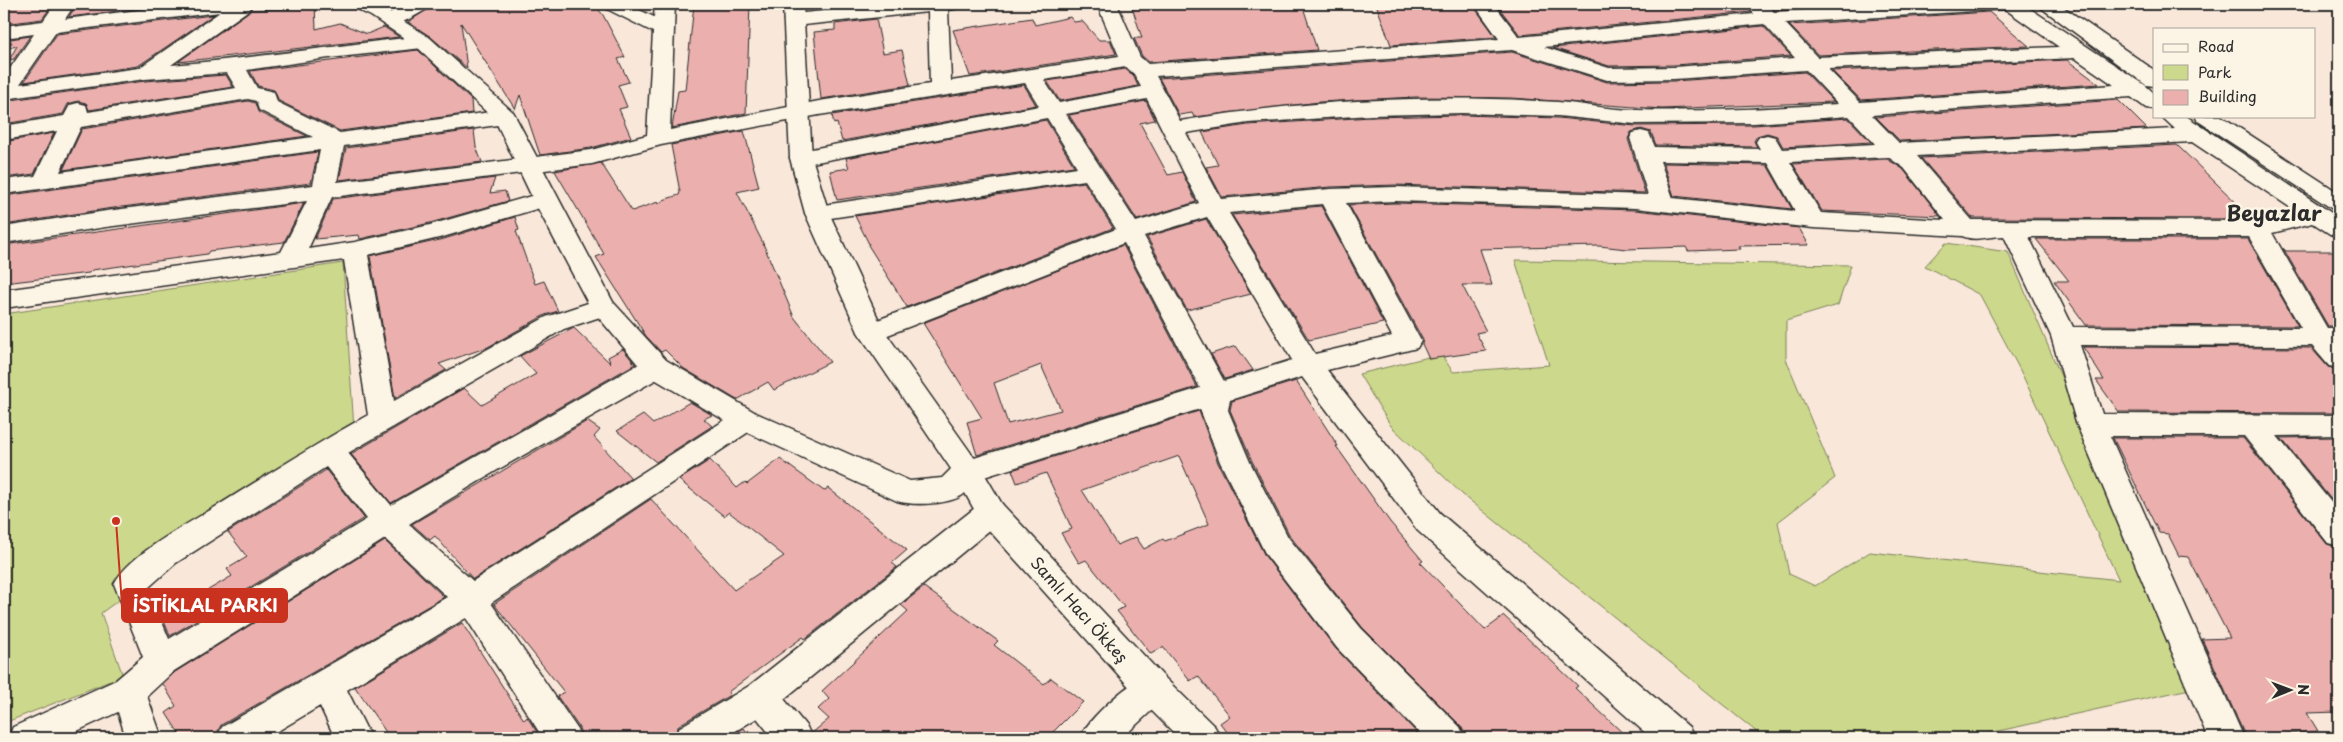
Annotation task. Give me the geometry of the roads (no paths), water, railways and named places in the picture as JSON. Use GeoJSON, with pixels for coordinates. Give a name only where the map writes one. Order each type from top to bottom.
{"type":"FeatureCollection","features":[{"type":"Feature","properties":{"kind":"street"},"geometry":{"type":"LineString","coordinates":[[4,92],[65,4]]}},
{"type":"Feature","properties":{"kind":"street"},"geometry":{"type":"LineString","coordinates":[[4,32],[235,4]]}},
{"type":"Feature","properties":{"kind":"street"},"geometry":{"type":"LineString","coordinates":[[145,73],[244,4]]}},
{"type":"Feature","properties":{"kind":"street"},"geometry":{"type":"LineString","coordinates":[[361,4],[390,20],[423,42],[505,116],[545,199],[603,306],[656,368],[746,420],[908,493],[950,489],[968,471],[1308,365],[1408,341],[1330,196]]}},
{"type":"Feature","properties":{"kind":"street"},"geometry":{"type":"LineString","coordinates":[[390,20],[422,4]]}},
{"type":"Feature","properties":{"kind":"street"},"geometry":{"type":"LineString","coordinates":[[612,4],[664,29]]}},
{"type":"Feature","properties":{"kind":"street"},"geometry":{"type":"LineString","coordinates":[[658,139],[665,4]]}},
{"type":"Feature","properties":{"kind":"street"},"geometry":{"type":"LineString","coordinates":[[793,12],[945,4],[941,90]]}},
{"type":"Feature","properties":{"kind":"street"},"geometry":{"type":"LineString","coordinates":[[1106,4],[1137,65],[1154,91],[1213,207],[1308,365],[1429,522],[1676,738]]}},
{"type":"Feature","properties":{"kind":"street"},"geometry":{"type":"LineString","coordinates":[[1484,4],[1513,44],[1607,74],[1674,74],[1813,63],[2081,52]]}},
{"type":"Feature","properties":{"kind":"street"},"geometry":{"type":"LineString","coordinates":[[4,235],[106,219],[592,158],[658,139],[797,113],[1031,76],[1137,65],[1513,44],[1762,11],[2002,4]]}},
{"type":"Feature","properties":{"kind":"street"},"geometry":{"type":"LineString","coordinates":[[2010,4],[2081,52],[2146,85]]}},
{"type":"Feature","properties":{"kind":"street"},"geometry":{"type":"LineString","coordinates":[[2046,4],[2146,85],[2153,101]]}},
{"type":"Feature","properties":{"kind":"street"},"geometry":{"type":"LineString","coordinates":[[2076,4],[2099,24],[2153,61]]}},
{"type":"Feature","properties":{"kind":"street"},"geometry":{"type":"LineString","coordinates":[[1762,11],[1893,150],[1912,163],[1964,227],[2026,256]]}},
{"type":"Feature","properties":{"kind":"street","name":"Samlı Hacı Ökkeş"},"geometry":{"type":"LineString","coordinates":[[793,12],[797,113],[801,158],[817,213],[871,332],[968,471],[991,512],[1152,688],[1202,738]]}},
{"type":"Feature","properties":{"kind":"street"},"geometry":{"type":"LineString","coordinates":[[4,92],[145,73],[234,66],[328,52],[423,42]]}},
{"type":"Feature","properties":{"kind":"street"},"geometry":{"type":"LineString","coordinates":[[234,66],[249,92]]}},
{"type":"Feature","properties":{"kind":"street"},"geometry":{"type":"LineString","coordinates":[[1031,76],[1130,232],[1217,393],[1214,410],[1235,462],[1277,546],[1349,638],[1447,738]]}},
{"type":"Feature","properties":{"kind":"street"},"geometry":{"type":"LineString","coordinates":[[44,181],[70,123],[95,80]]}},
{"type":"Feature","properties":{"kind":"street"},"geometry":{"type":"LineString","coordinates":[[1173,129],[1248,116],[1380,108],[1462,106],[1548,109],[1635,117],[1754,116],[2146,85]]}},
{"type":"Feature","properties":{"kind":"street"},"geometry":{"type":"LineString","coordinates":[[801,158],[1154,91]]}},
{"type":"Feature","properties":{"kind":"street"},"geometry":{"type":"LineString","coordinates":[[4,133],[249,92],[266,97],[268,105],[334,140]]}},
{"type":"Feature","properties":{"kind":"street"},"geometry":{"type":"LineString","coordinates":[[4,187],[505,116]]}},
{"type":"Feature","properties":{"kind":"street"},"geometry":{"type":"LineString","coordinates":[[1754,116],[1773,156],[1813,220]]}},
{"type":"Feature","properties":{"kind":"street"},"geometry":{"type":"LineString","coordinates":[[1635,117],[1663,203]]}},
{"type":"Feature","properties":{"kind":"street"},"geometry":{"type":"LineString","coordinates":[[2178,118],[2201,126],[2339,203]]}},
{"type":"Feature","properties":{"kind":"street"},"geometry":{"type":"LineString","coordinates":[[2237,118],[2339,182]]}},
{"type":"Feature","properties":{"kind":"street"},"geometry":{"type":"LineString","coordinates":[[1646,154],[1773,156],[1893,150],[2201,126],[2315,215],[2339,230]]}},
{"type":"Feature","properties":{"kind":"street"},"geometry":{"type":"LineString","coordinates":[[290,259],[323,192],[334,140]]}},
{"type":"Feature","properties":{"kind":"street"},"geometry":{"type":"LineString","coordinates":[[817,213],[1091,172]]}},
{"type":"Feature","properties":{"kind":"street"},"geometry":{"type":"LineString","coordinates":[[871,332],[1130,232],[1213,207],[1330,196],[1395,194],[1663,203],[1813,220],[1920,227],[2013,229],[2257,229],[2315,215]]}},
{"type":"Feature","properties":{"kind":"street"},"geometry":{"type":"LineString","coordinates":[[4,299],[355,250],[434,232],[545,199]]}},
{"type":"Feature","properties":{"kind":"street"},"geometry":{"type":"LineString","coordinates":[[2013,229],[2064,336],[2092,425],[2226,738]]}},
{"type":"Feature","properties":{"kind":"street"},"geometry":{"type":"LineString","coordinates":[[2257,229],[2330,337],[2339,359]]}},
{"type":"Feature","properties":{"kind":"street"},"geometry":{"type":"LineString","coordinates":[[355,250],[384,420]]}},
{"type":"Feature","properties":{"kind":"street"},"geometry":{"type":"LineString","coordinates":[[162,661],[130,584],[165,554],[328,450],[555,323],[603,306]]}},
{"type":"Feature","properties":{"kind":"street"},"geometry":{"type":"LineString","coordinates":[[2064,336],[2330,337]]}},
{"type":"Feature","properties":{"kind":"street"},"geometry":{"type":"LineString","coordinates":[[26,738],[128,691],[162,661],[387,522],[488,461],[656,368]]}},
{"type":"Feature","properties":{"kind":"street"},"geometry":{"type":"LineString","coordinates":[[235,738],[471,599],[746,420]]}},
{"type":"Feature","properties":{"kind":"street"},"geometry":{"type":"LineString","coordinates":[[2092,425],[2339,425]]}},
{"type":"Feature","properties":{"kind":"street"},"geometry":{"type":"LineString","coordinates":[[2252,426],[2339,534]]}},
{"type":"Feature","properties":{"kind":"street"},"geometry":{"type":"LineString","coordinates":[[328,450],[387,522],[471,599],[563,738]]}},
{"type":"Feature","properties":{"kind":"street"},"geometry":{"type":"LineString","coordinates":[[693,738],[761,698],[991,512]]}},
{"type":"Feature","properties":{"kind":"street"},"geometry":{"type":"LineString","coordinates":[[326,683],[353,738]]}},
{"type":"Feature","properties":{"kind":"street"},"geometry":{"type":"LineString","coordinates":[[1098,738],[1152,688]]}},
{"type":"Feature","properties":{"kind":"street"},"geometry":{"type":"LineString","coordinates":[[128,691],[144,738]]}},
{"type":"Feature","properties":{"kind":"street"},"geometry":{"type":"LineString","coordinates":[[761,698],[794,738]]}},
{"type":"Feature","properties":{"kind":"place","name":"İSTİKLAL PARKI"},"geometry":{"type":"Point","coordinates":[116,521]}},
{"type":"Feature","properties":{"kind":"district","name":"Beyazlar"},"geometry":{"type":"Point","coordinates":[2274,212]}}]}
